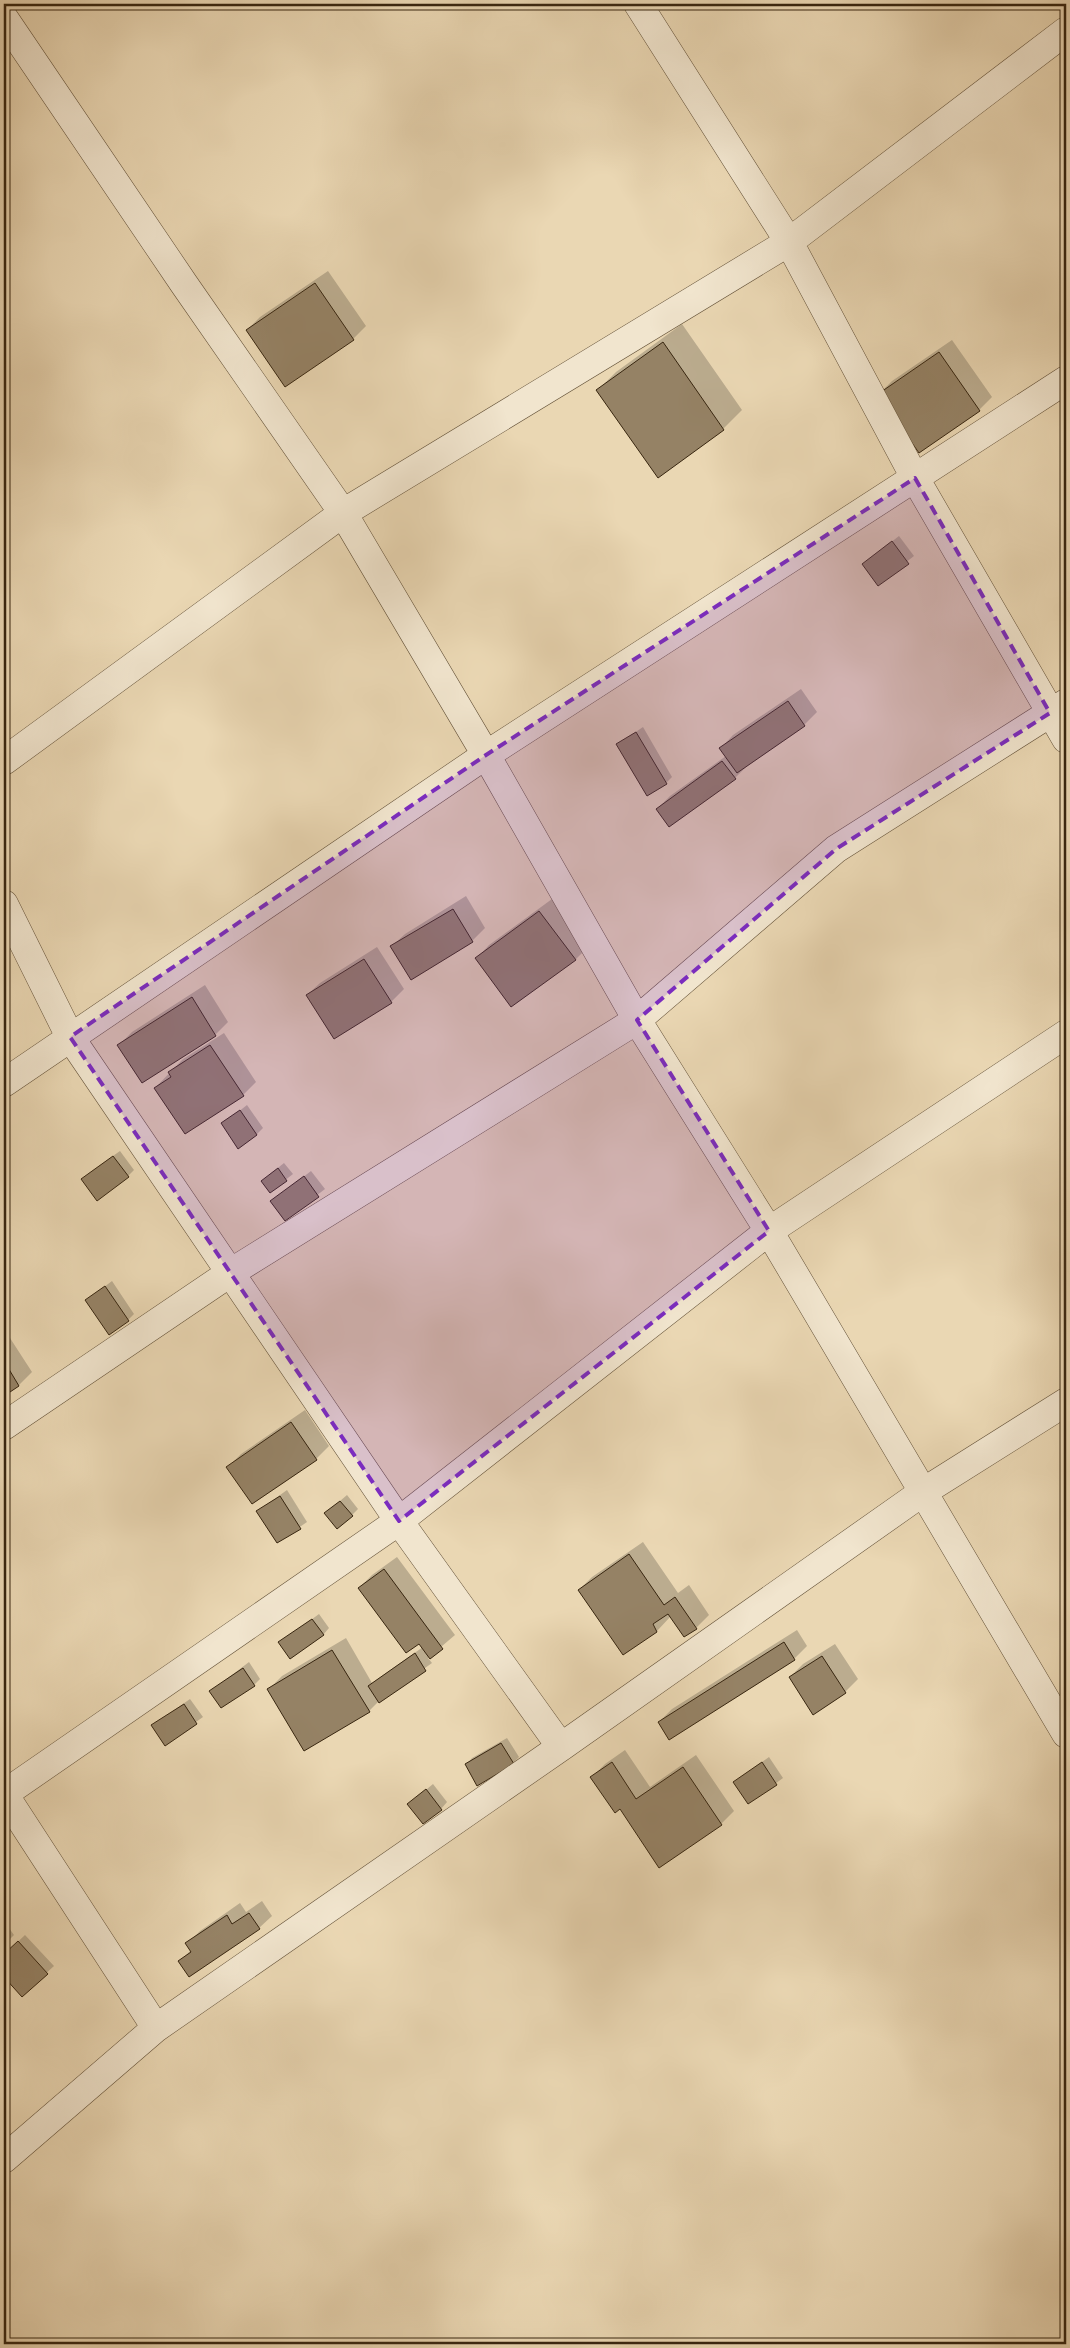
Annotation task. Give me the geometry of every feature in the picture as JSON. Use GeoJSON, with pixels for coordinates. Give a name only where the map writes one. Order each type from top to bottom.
{"type":"FeatureCollection","features":[{"type":"Feature","properties":{"kind":"street"},"geometry":{"type":"LineString","coordinates":[[638,4],[789,242],[915,478],[1058,708],[1066,739]]}},
{"type":"Feature","properties":{"kind":"street"},"geometry":{"type":"LineString","coordinates":[[4,18],[184,284],[344,513],[486,755],[637,1020],[769,1231],[1066,1734]]}},
{"type":"Feature","properties":{"kind":"street"},"geometry":{"type":"LineString","coordinates":[[4,761],[344,513],[789,242],[1066,32]]}},
{"type":"Feature","properties":{"kind":"street"},"geometry":{"type":"LineString","coordinates":[[4,1083],[486,755],[1066,380]]}},
{"type":"Feature","properties":{"kind":"street"},"geometry":{"type":"LineString","coordinates":[[4,1426],[230,1273],[637,1020],[836,849],[1058,708]]}},
{"type":"Feature","properties":{"kind":"street"},"geometry":{"type":"LineString","coordinates":[[4,904],[70,1037],[399,1521],[561,1747]]}},
{"type":"Feature","properties":{"kind":"street"},"geometry":{"type":"LineString","coordinates":[[156,2028],[4,1794],[399,1521],[769,1231],[1066,1034]]}},
{"type":"Feature","properties":{"kind":"street"},"geometry":{"type":"LineString","coordinates":[[4,2159],[156,2028],[561,1747],[923,1492],[1066,1402]]}},
{"type":"Feature","properties":{"kind":"highlighted area"},"geometry":{"type":"Polygon","coordinates":[[[915,478],[1050,713],[836,849],[637,1020],[769,1231],[399,1521],[70,1037],[486,755],[915,478]]]}},
{"type":"Feature","properties":{"kind":"building"},"geometry":{"type":"Polygon","coordinates":[[[315,283],[354,340],[285,387],[246,330],[315,283]]]}},
{"type":"Feature","properties":{"kind":"building"},"geometry":{"type":"Polygon","coordinates":[[[663,342],[724,430],[658,478],[596,390],[663,342]]]}},
{"type":"Feature","properties":{"kind":"building"},"geometry":{"type":"Polygon","coordinates":[[[939,352],[980,411],[919,453],[878,394],[939,352]]]}},
{"type":"Feature","properties":{"kind":"building"},"geometry":{"type":"Polygon","coordinates":[[[892,541],[909,564],[878,586],[862,564],[892,541]]]}},
{"type":"Feature","properties":{"kind":"building"},"geometry":{"type":"Polygon","coordinates":[[[788,701],[805,726],[737,773],[719,748],[788,701]]]}},
{"type":"Feature","properties":{"kind":"building"},"geometry":{"type":"Polygon","coordinates":[[[636,732],[667,784],[647,796],[616,744],[636,732]]]}},
{"type":"Feature","properties":{"kind":"building"},"geometry":{"type":"Polygon","coordinates":[[[722,761],[736,779],[669,827],[656,809],[722,761]]]}},
{"type":"Feature","properties":{"kind":"building"},"geometry":{"type":"Polygon","coordinates":[[[453,909],[473,942],[411,980],[390,946],[453,909]]]}},
{"type":"Feature","properties":{"kind":"building"},"geometry":{"type":"Polygon","coordinates":[[[539,911],[576,960],[511,1007],[475,958],[539,911]]]}},
{"type":"Feature","properties":{"kind":"building"},"geometry":{"type":"Polygon","coordinates":[[[364,959],[392,1003],[334,1039],[306,995],[364,959]]]}},
{"type":"Feature","properties":{"kind":"building"},"geometry":{"type":"Polygon","coordinates":[[[192,997],[216,1036],[142,1083],[117,1045],[192,997]]]}},
{"type":"Feature","properties":{"kind":"building"},"geometry":{"type":"Polygon","coordinates":[[[210,1045],[244,1096],[185,1134],[154,1088],[171,1077],[168,1072],[210,1045]]]}},
{"type":"Feature","properties":{"kind":"building"},"geometry":{"type":"Polygon","coordinates":[[[240,1110],[257,1135],[238,1149],[221,1123],[240,1110]]]}},
{"type":"Feature","properties":{"kind":"building"},"geometry":{"type":"Polygon","coordinates":[[[113,1156],[129,1177],[97,1201],[81,1179],[113,1156]]]}},
{"type":"Feature","properties":{"kind":"building"},"geometry":{"type":"Polygon","coordinates":[[[278,1168],[287,1181],[270,1193],[261,1181],[278,1168]]]}},
{"type":"Feature","properties":{"kind":"building"},"geometry":{"type":"Polygon","coordinates":[[[304,1176],[319,1197],[285,1221],[270,1201],[304,1176]]]}},
{"type":"Feature","properties":{"kind":"building"},"geometry":{"type":"Polygon","coordinates":[[[105,1286],[129,1321],[109,1335],[85,1300],[105,1286]]]}},
{"type":"Feature","properties":{"kind":"building"},"geometry":{"type":"Polygon","coordinates":[[[4,1361],[19,1386],[4,1396],[4,1361]]]}},
{"type":"Feature","properties":{"kind":"building"},"geometry":{"type":"Polygon","coordinates":[[[291,1422],[317,1460],[252,1504],[226,1467],[291,1422]]]}},
{"type":"Feature","properties":{"kind":"building"},"geometry":{"type":"Polygon","coordinates":[[[280,1496],[301,1529],[277,1543],[256,1511],[280,1496]]]}},
{"type":"Feature","properties":{"kind":"building"},"geometry":{"type":"Polygon","coordinates":[[[340,1501],[353,1516],[337,1529],[324,1513],[340,1501]]]}},
{"type":"Feature","properties":{"kind":"building"},"geometry":{"type":"Polygon","coordinates":[[[629,1554],[664,1605],[675,1597],[697,1629],[684,1637],[668,1614],[653,1624],[657,1632],[623,1655],[578,1590],[629,1554]]]}},
{"type":"Feature","properties":{"kind":"building"},"geometry":{"type":"Polygon","coordinates":[[[384,1569],[443,1649],[430,1659],[419,1644],[406,1653],[358,1588],[384,1569]]]}},
{"type":"Feature","properties":{"kind":"building"},"geometry":{"type":"Polygon","coordinates":[[[312,1619],[324,1635],[290,1659],[278,1642],[312,1619]]]}},
{"type":"Feature","properties":{"kind":"building"},"geometry":{"type":"Polygon","coordinates":[[[784,1642],[795,1660],[669,1740],[658,1722],[784,1642]]]}},
{"type":"Feature","properties":{"kind":"building"},"geometry":{"type":"Polygon","coordinates":[[[332,1650],[370,1712],[304,1751],[267,1689],[332,1650]]]}},
{"type":"Feature","properties":{"kind":"building"},"geometry":{"type":"Polygon","coordinates":[[[415,1653],[426,1671],[379,1703],[368,1686],[415,1653]]]}},
{"type":"Feature","properties":{"kind":"building"},"geometry":{"type":"Polygon","coordinates":[[[822,1656],[846,1693],[813,1715],[789,1677],[822,1656]]]}},
{"type":"Feature","properties":{"kind":"building"},"geometry":{"type":"Polygon","coordinates":[[[243,1668],[255,1686],[221,1708],[209,1691],[243,1668]]]}},
{"type":"Feature","properties":{"kind":"building"},"geometry":{"type":"Polygon","coordinates":[[[184,1704],[197,1724],[165,1746],[151,1725],[184,1704]]]}},
{"type":"Feature","properties":{"kind":"building"},"geometry":{"type":"Polygon","coordinates":[[[501,1743],[514,1764],[477,1786],[465,1764],[501,1743]]]}},
{"type":"Feature","properties":{"kind":"building"},"geometry":{"type":"Polygon","coordinates":[[[612,1762],[636,1799],[683,1767],[722,1825],[659,1868],[620,1809],[615,1813],[590,1777],[612,1762]]]}},
{"type":"Feature","properties":{"kind":"building"},"geometry":{"type":"Polygon","coordinates":[[[762,1762],[777,1785],[748,1804],[733,1782],[762,1762]]]}},
{"type":"Feature","properties":{"kind":"building"},"geometry":{"type":"Polygon","coordinates":[[[426,1789],[442,1810],[423,1824],[407,1804],[426,1789]]]}},
{"type":"Feature","properties":{"kind":"building"},"geometry":{"type":"Polygon","coordinates":[[[249,1913],[260,1929],[189,1977],[178,1961],[191,1952],[185,1943],[227,1915],[232,1924],[249,1913]]]}},
{"type":"Feature","properties":{"kind":"building"},"geometry":{"type":"Polygon","coordinates":[[[18,1941],[48,1974],[22,1997],[4,1977],[4,1954],[18,1941]]]}}]}
